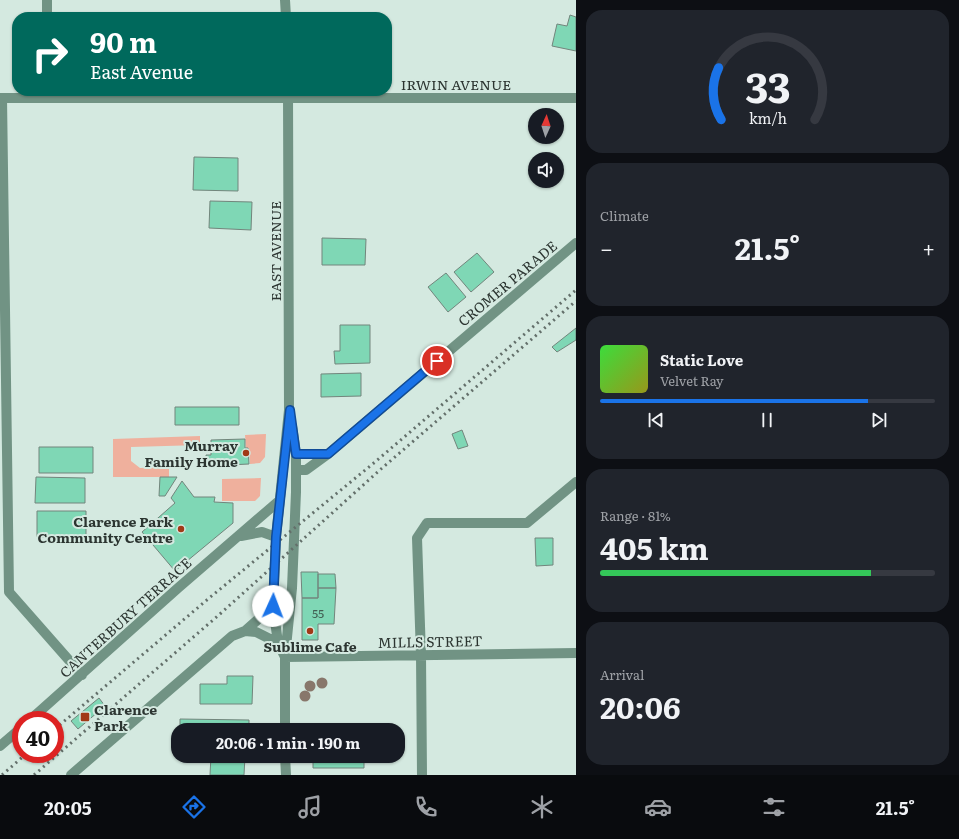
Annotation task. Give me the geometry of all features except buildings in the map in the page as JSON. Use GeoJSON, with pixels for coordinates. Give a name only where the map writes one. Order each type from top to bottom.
{"type":"FeatureCollection","features":[{"type":"Feature","properties":{"kind":"street"},"geometry":{"type":"LineString","coordinates":[[47,0],[48,12]]}},
{"type":"Feature","properties":{"kind":"street"},"geometry":{"type":"LineString","coordinates":[[285,0],[286,12]]}},
{"type":"Feature","properties":{"kind":"street","name":"IRWIN AVENUE"},"geometry":{"type":"LineString","coordinates":[[392,95],[576,98]]}},
{"type":"Feature","properties":{"kind":"street","name":"IRWIN AVENUE"},"geometry":{"type":"LineString","coordinates":[[1,98],[32,96]]}},
{"type":"Feature","properties":{"kind":"street","name":"EAST AVENUE"},"geometry":{"type":"LineString","coordinates":[[285,657],[278,643],[273,606],[276,537],[290,410],[288,96]]}},
{"type":"Feature","properties":{"kind":"street"},"geometry":{"type":"LineString","coordinates":[[1,98],[9,592],[82,675]]}},
{"type":"Feature","properties":{"kind":"street","name":"CROMER PARADE"},"geometry":{"type":"LineString","coordinates":[[296,470],[306,470],[328,454],[576,243]]}},
{"type":"Feature","properties":{"kind":"street","name":"EAST AVENUE"},"geometry":{"type":"LineString","coordinates":[[285,723],[285,657],[292,588],[296,470],[296,454],[290,410]]}},
{"type":"Feature","properties":{"kind":"street"},"geometry":{"type":"LineString","coordinates":[[296,454],[328,454]]}},
{"type":"Feature","properties":{"kind":"street"},"geometry":{"type":"LineString","coordinates":[[422,775],[421,655],[417,538],[427,523],[527,523],[576,482]]}},
{"type":"Feature","properties":{"kind":"street","name":"CANTERBURY TERRACE"},"geometry":{"type":"LineString","coordinates":[[40,711],[178,588],[280,500]]}},
{"type":"Feature","properties":{"kind":"street","name":"CANTERBURY TERRACE"},"geometry":{"type":"LineString","coordinates":[[240,536],[262,532],[276,537]]}},
{"type":"Feature","properties":{"kind":"street"},"geometry":{"type":"LineString","coordinates":[[71,775],[232,636],[245,631],[273,606]]}},
{"type":"Feature","properties":{"kind":"street"},"geometry":{"type":"LineString","coordinates":[[245,631],[256,632],[278,643]]}},
{"type":"Feature","properties":{"kind":"street","name":"MILLS STREET"},"geometry":{"type":"LineString","coordinates":[[285,657],[576,653]]}},
{"type":"Feature","properties":{"kind":"street"},"geometry":{"type":"LineString","coordinates":[[0,746],[12,736]]}},
{"type":"Feature","properties":{"kind":"street"},"geometry":{"type":"LineString","coordinates":[[285,763],[286,775]]}},
{"type":"Feature","properties":{"kind":"shaded area"},"geometry":{"type":"Polygon","coordinates":[[[266,434],[265,457],[260,463],[250,464],[249,448],[246,448],[245,435],[266,434]]]}},
{"type":"Feature","properties":{"kind":"shaded area"},"geometry":{"type":"Polygon","coordinates":[[[200,436],[200,445],[131,447],[131,461],[140,468],[169,467],[169,477],[113,477],[113,439],[200,436]]]}},
{"type":"Feature","properties":{"kind":"shaded area"},"geometry":{"type":"Polygon","coordinates":[[[261,478],[260,496],[255,501],[222,501],[222,479],[261,478]]]}},
{"type":"Feature","properties":{"kind":"railway"},"geometry":{"type":"LineString","coordinates":[[64,721],[208,599],[375,462],[576,290]]}},
{"type":"Feature","properties":{"kind":"railway"},"geometry":{"type":"LineString","coordinates":[[34,775],[220,614],[381,469],[576,301]]}},
{"type":"Feature","properties":{"kind":"railway"},"geometry":{"type":"LineString","coordinates":[[2,775],[16,763]]}},
{"type":"Feature","properties":{"kind":"place","name":"Murray Family Home"},"geometry":{"type":"Point","coordinates":[246,453]}},
{"type":"Feature","properties":{"kind":"place","name":"Clarence Park Community Centre"},"geometry":{"type":"Point","coordinates":[181,529]}},
{"type":"Feature","properties":{"kind":"place","name":"Sublime Cafe"},"geometry":{"type":"Point","coordinates":[310,631]}},
{"type":"Feature","properties":{"kind":"place","name":"Clarence Park"},"geometry":{"type":"Point","coordinates":[85,717]}},
{"type":"Feature","properties":{"kind":"route"},"geometry":{"type":"LineString","coordinates":[[273,606],[276,537],[290,410],[296,454],[328,454],[437,361]]}}]}
